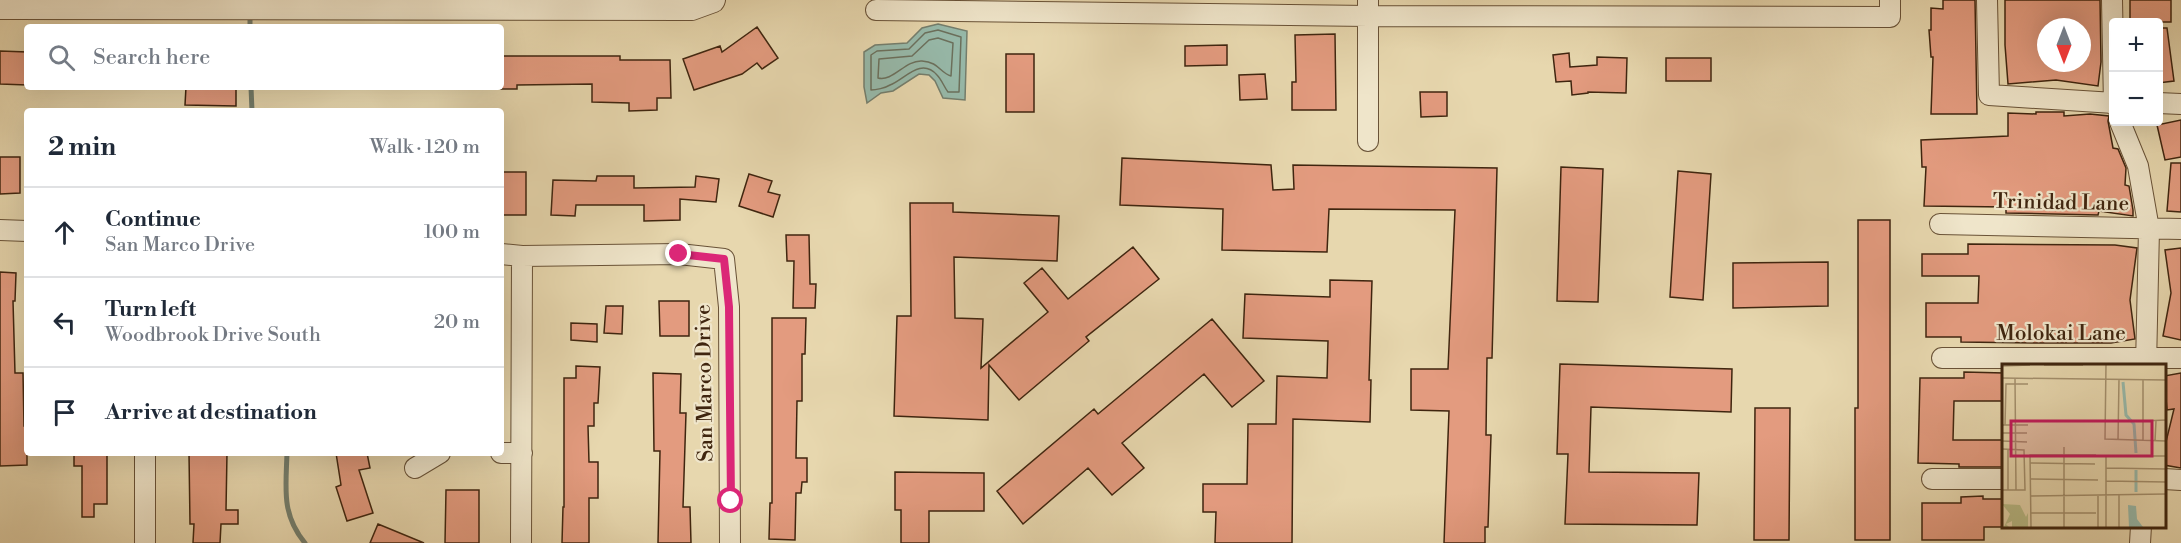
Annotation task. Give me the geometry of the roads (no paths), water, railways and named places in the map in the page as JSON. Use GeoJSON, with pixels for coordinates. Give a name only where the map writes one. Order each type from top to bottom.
{"type":"FeatureCollection","features":[{"type":"Feature","properties":{"kind":"street"},"geometry":{"type":"LineString","coordinates":[[876,10],[1368,8],[1890,17],[1890,0]]}},
{"type":"Feature","properties":{"kind":"street"},"geometry":{"type":"LineString","coordinates":[[1987,0],[1989,95],[2109,103]]}},
{"type":"Feature","properties":{"kind":"street"},"geometry":{"type":"LineString","coordinates":[[2112,0],[2113,72]]}},
{"type":"Feature","properties":{"kind":"street"},"geometry":{"type":"LineString","coordinates":[[0,9],[692,10],[714,1]]}},
{"type":"Feature","properties":{"kind":"street"},"geometry":{"type":"LineString","coordinates":[[1368,8],[1368,141]]}},
{"type":"Feature","properties":{"kind":"street"},"geometry":{"type":"LineString","coordinates":[[2163,103],[2181,104]]}},
{"type":"Feature","properties":{"kind":"street"},"geometry":{"type":"LineString","coordinates":[[2122,126],[2138,166],[2148,230],[2146,362]]}},
{"type":"Feature","properties":{"kind":"street","name":"Trinidad Lane"},"geometry":{"type":"LineString","coordinates":[[1940,224],[2181,230]]}},
{"type":"Feature","properties":{"kind":"street"},"geometry":{"type":"LineString","coordinates":[[0,231],[24,231]]}},
{"type":"Feature","properties":{"kind":"street"},"geometry":{"type":"LineString","coordinates":[[504,254],[522,256],[521,543]]}},
{"type":"Feature","properties":{"kind":"street","name":"San Marco Drive"},"geometry":{"type":"LineString","coordinates":[[522,256],[679,254],[724,259],[729,307],[730,543]]}},
{"type":"Feature","properties":{"kind":"street","name":"Molokai Lane"},"geometry":{"type":"LineString","coordinates":[[1942,358],[2146,362],[2181,358]]}},
{"type":"Feature","properties":{"kind":"street"},"geometry":{"type":"LineString","coordinates":[[504,453],[522,453]]}},
{"type":"Feature","properties":{"kind":"street"},"geometry":{"type":"LineString","coordinates":[[145,456],[145,543]]}},
{"type":"Feature","properties":{"kind":"street"},"geometry":{"type":"LineString","coordinates":[[415,468],[435,456]]}},
{"type":"Feature","properties":{"kind":"street"},"geometry":{"type":"LineString","coordinates":[[1932,479],[2002,479]]}},
{"type":"Feature","properties":{"kind":"street"},"geometry":{"type":"LineString","coordinates":[[2166,479],[2181,480]]}},
{"type":"Feature","properties":{"kind":"street"},"geometry":{"type":"LineString","coordinates":[[2140,543],[2141,528]]}},
{"type":"Feature","properties":{"kind":"water"},"geometry":{"type":"Polygon","coordinates":[[[938,24],[967,31],[965,100],[943,98],[935,81],[929,75],[919,74],[893,91],[881,93],[867,103],[864,87],[864,52],[875,45],[907,43],[922,28],[938,24]]]}},
{"type":"Feature","properties":{"kind":"waterway"},"geometry":{"type":"LineString","coordinates":[[250,14],[250,24]]}},
{"type":"Feature","properties":{"kind":"waterway"},"geometry":{"type":"LineString","coordinates":[[251,90],[252,108]]}},
{"type":"Feature","properties":{"kind":"waterway"},"geometry":{"type":"LineString","coordinates":[[287,456],[288,511],[297,532],[305,543]]}}]}
